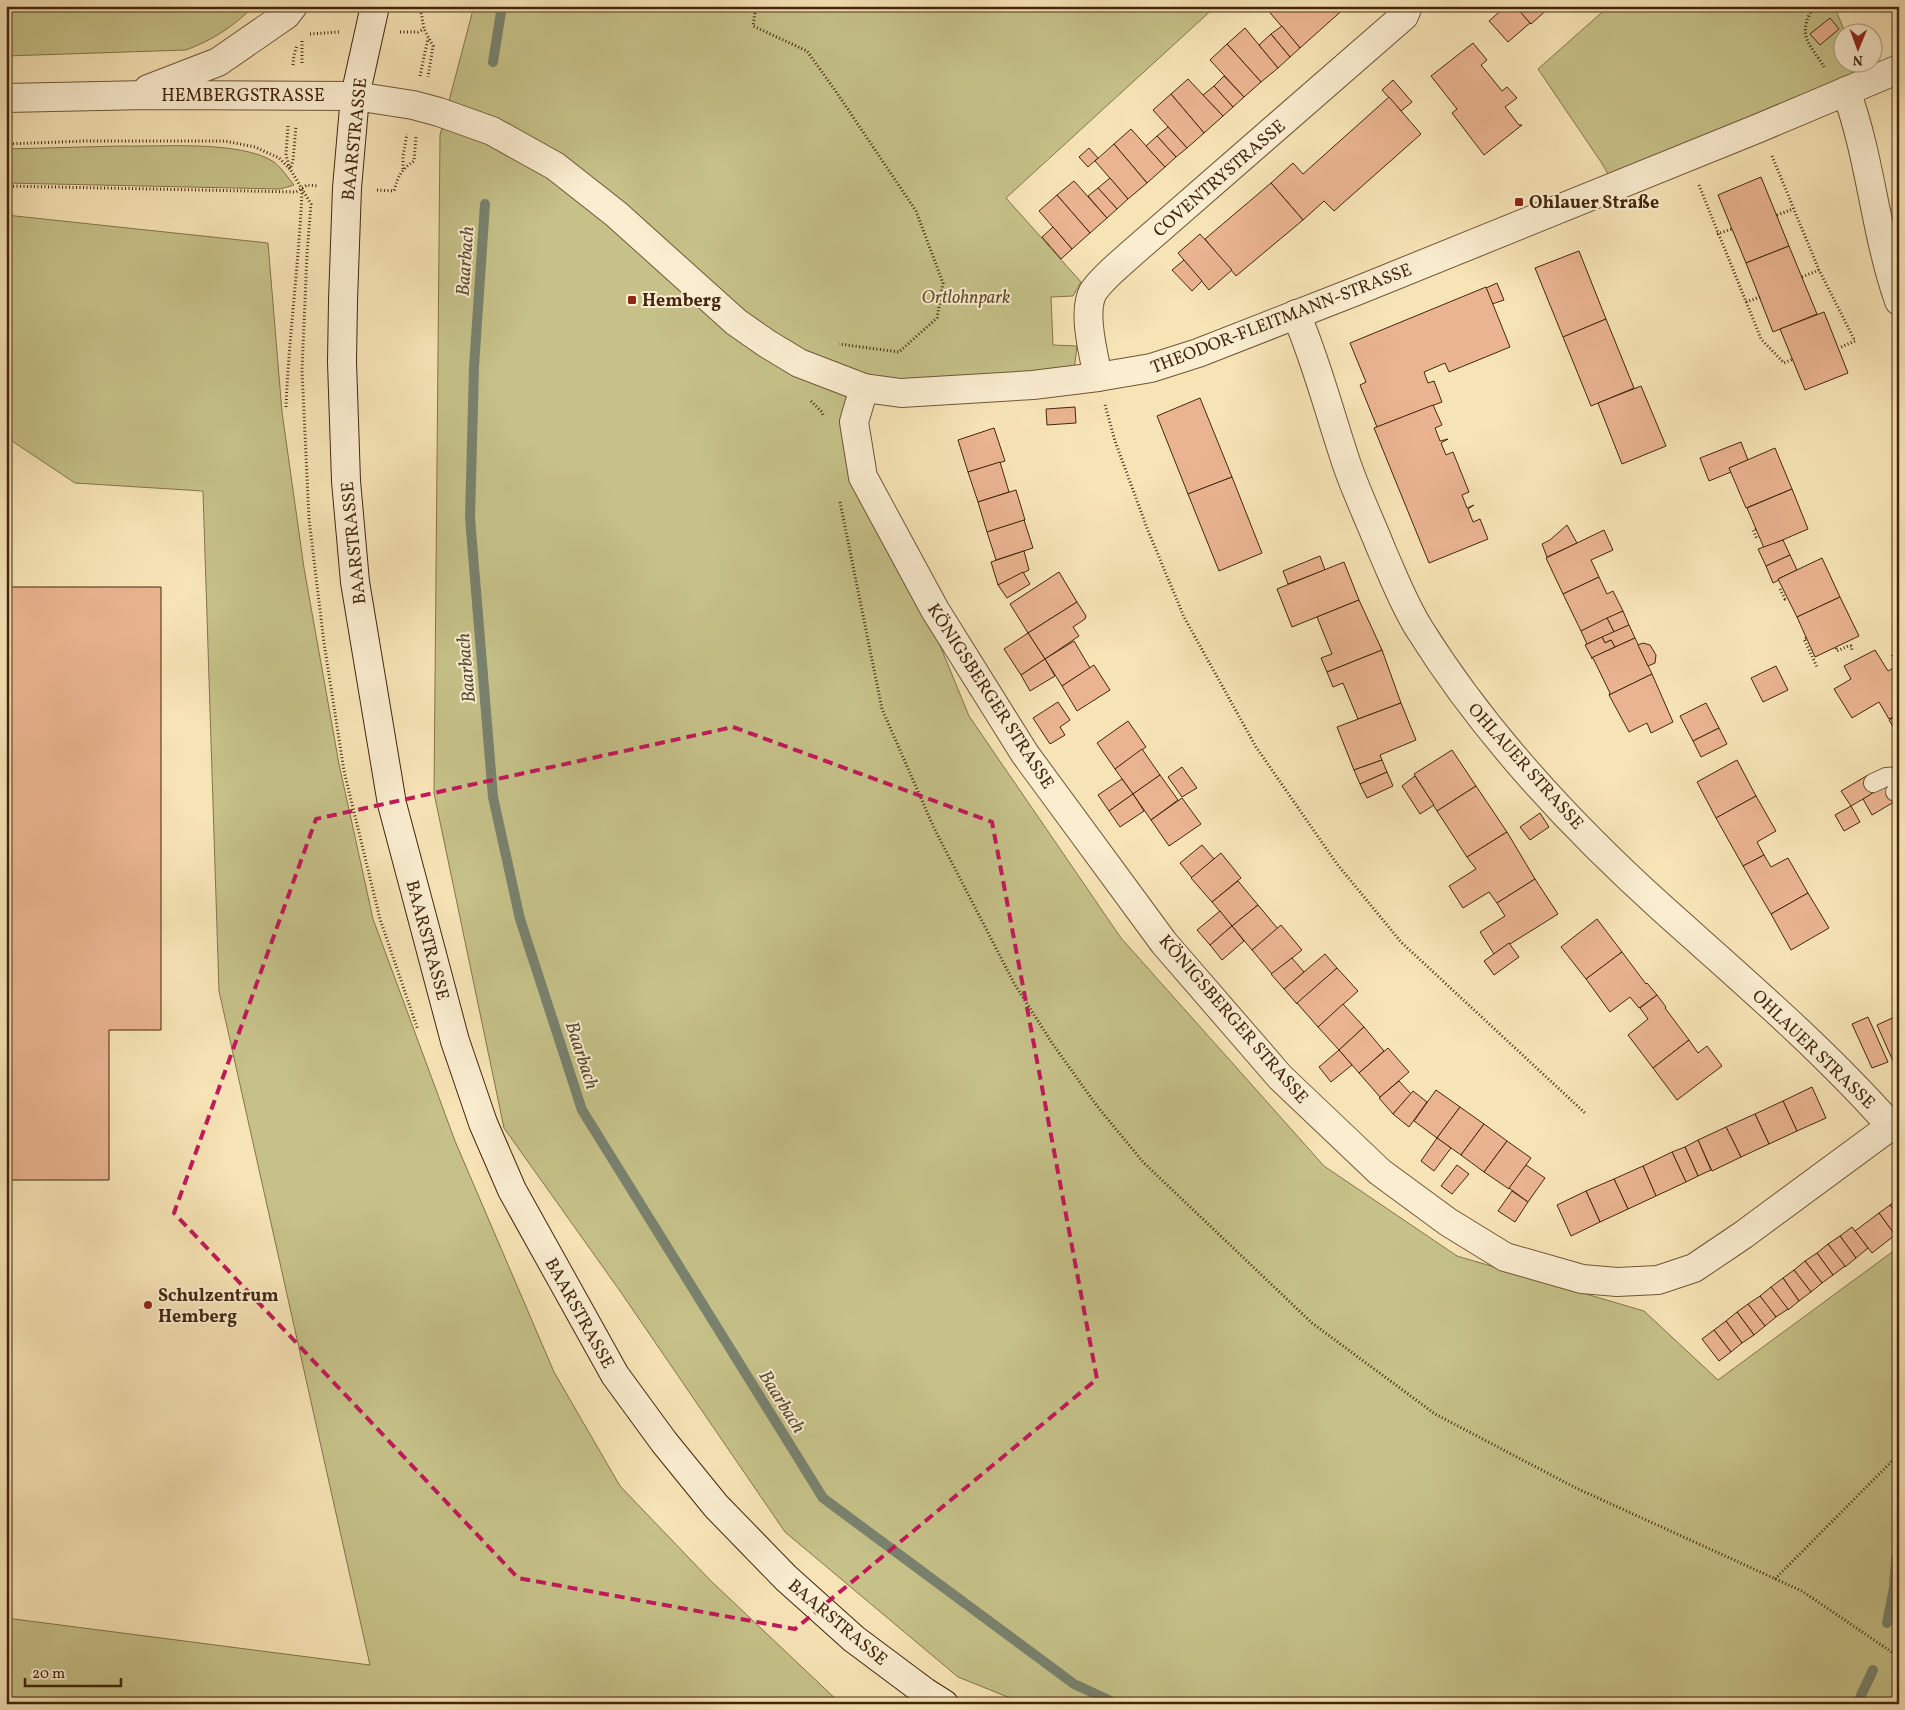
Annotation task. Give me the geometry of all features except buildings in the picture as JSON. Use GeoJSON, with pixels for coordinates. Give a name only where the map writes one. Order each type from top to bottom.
{"type":"FeatureCollection","features":[{"type":"Feature","properties":{"kind":"street","name":"HEMBERGSTRASSE"},"geometry":{"type":"LineString","coordinates":[[131,96],[218,62],[286,15],[294,6]]}},
{"type":"Feature","properties":{"kind":"street","name":"BAARSTRASSE"},"geometry":{"type":"LineString","coordinates":[[375,6],[356,96],[348,188],[342,362],[346,481],[355,582],[392,804],[455,1040],[483,1124],[512,1190],[614,1375],[664,1442],[716,1506],[786,1578],[854,1639],[944,1704]]}},
{"type":"Feature","properties":{"kind":"street","name":"COVENTRYSTRASSE"},"geometry":{"type":"LineString","coordinates":[[1098,377],[1091,344],[1089,312],[1093,291],[1132,254],[1404,16],[1408,6]]}},
{"type":"Feature","properties":{"kind":"street","name":"THEODOR-FLEITMANN-STRASSE"},"geometry":{"type":"LineString","coordinates":[[356,96],[413,105],[439,112],[492,132],[555,166],[616,214],[736,322],[766,344],[799,363],[864,388],[901,393],[942,392],[1098,377],[1151,368],[1198,353],[1687,157],[1899,69]]}},
{"type":"Feature","properties":{"kind":"street"},"geometry":{"type":"LineString","coordinates":[[1841,93],[1856,118],[1889,273],[1899,301]]}},
{"type":"Feature","properties":{"kind":"street","name":"HEMBERGSTRASSE"},"geometry":{"type":"LineString","coordinates":[[6,98],[356,96]]}},
{"type":"Feature","properties":{"kind":"street","name":"OHLAUER STRASSE"},"geometry":{"type":"LineString","coordinates":[[1296,314],[1308,344],[1348,467],[1399,590],[1419,629],[1478,715],[1544,792],[1624,872],[1770,1004],[1895,1123]]}},
{"type":"Feature","properties":{"kind":"street","name":"KÖNIGSBERGER STRASSE"},"geometry":{"type":"LineString","coordinates":[[864,388],[854,422],[863,477],[935,610],[1025,754],[1164,943],[1280,1077],[1380,1172],[1448,1222],[1505,1257],[1582,1279],[1617,1282],[1658,1280],[1694,1268],[1895,1123]]}},
{"type":"Feature","properties":{"kind":"lane"},"geometry":{"type":"LineString","coordinates":[[1873,782],[1886,777],[1897,785]]}},
{"type":"Feature","properties":{"kind":"path"},"geometry":{"type":"LineString","coordinates":[[420,6],[424,28],[433,46],[433,55]]}},
{"type":"Feature","properties":{"kind":"path"},"geometry":{"type":"LineString","coordinates":[[756,6],[753,26],[807,51],[837,93],[916,211],[943,283],[937,318],[899,352],[831,343]]}},
{"type":"Feature","properties":{"kind":"path"},"geometry":{"type":"LineString","coordinates":[[1814,6],[1806,24],[1807,42],[1841,93]]}},
{"type":"Feature","properties":{"kind":"path"},"geometry":{"type":"LineString","coordinates":[[418,32],[424,28]]}},
{"type":"Feature","properties":{"kind":"path"},"geometry":{"type":"LineString","coordinates":[[426,46],[428,38]]}},
{"type":"Feature","properties":{"kind":"path"},"geometry":{"type":"LineString","coordinates":[[1758,128],[1772,154],[1819,270],[1855,341],[1839,348]]}},
{"type":"Feature","properties":{"kind":"path"},"geometry":{"type":"LineString","coordinates":[[6,144],[86,141],[225,141],[255,147],[279,158],[290,169]]}},
{"type":"Feature","properties":{"kind":"path"},"geometry":{"type":"LineString","coordinates":[[379,190],[394,191],[398,175],[414,161],[413,152]]}},
{"type":"Feature","properties":{"kind":"path"},"geometry":{"type":"LineString","coordinates":[[286,155],[290,169],[311,204],[302,370],[309,519],[320,609]]}},
{"type":"Feature","properties":{"kind":"path"},"geometry":{"type":"LineString","coordinates":[[403,156],[403,169]]}},
{"type":"Feature","properties":{"kind":"path"},"geometry":{"type":"LineString","coordinates":[[1687,157],[1761,339],[1784,363],[1793,359]]}},
{"type":"Feature","properties":{"kind":"path"},"geometry":{"type":"LineString","coordinates":[[6,186],[296,192],[302,190],[307,185]]}},
{"type":"Feature","properties":{"kind":"path"},"geometry":{"type":"LineString","coordinates":[[286,407],[302,190]]}},
{"type":"Feature","properties":{"kind":"path"},"geometry":{"type":"LineString","coordinates":[[1777,215],[1793,209]]}},
{"type":"Feature","properties":{"kind":"path"},"geometry":{"type":"LineString","coordinates":[[1718,234],[1732,229]]}},
{"type":"Feature","properties":{"kind":"path"},"geometry":{"type":"LineString","coordinates":[[1802,277],[1819,270]]}},
{"type":"Feature","properties":{"kind":"path"},"geometry":{"type":"LineString","coordinates":[[1746,302],[1760,297]]}},
{"type":"Feature","properties":{"kind":"path"},"geometry":{"type":"LineString","coordinates":[[1098,377],[1115,441],[1147,528],[1184,617],[1256,747],[1337,864],[1401,942],[1585,1113]]}},
{"type":"Feature","properties":{"kind":"path"},"geometry":{"type":"LineString","coordinates":[[808,399],[822,412],[824,422]]}},
{"type":"Feature","properties":{"kind":"path"},"geometry":{"type":"LineString","coordinates":[[840,499],[882,708],[934,828],[1015,985],[1052,1043],[1097,1106],[1143,1162],[1312,1323],[1435,1414],[1576,1488],[1802,1591],[1899,1657]]}},
{"type":"Feature","properties":{"kind":"path"},"geometry":{"type":"LineString","coordinates":[[1756,529],[1753,530],[1757,539]]}},
{"type":"Feature","properties":{"kind":"path"},"geometry":{"type":"LineString","coordinates":[[1780,589],[1785,599],[1788,598]]}},
{"type":"Feature","properties":{"kind":"path"},"geometry":{"type":"LineString","coordinates":[[1806,638],[1804,640],[1818,667]]}},
{"type":"Feature","properties":{"kind":"path"},"geometry":{"type":"LineString","coordinates":[[1836,648],[1838,651],[1851,646],[1852,650]]}},
{"type":"Feature","properties":{"kind":"path"},"geometry":{"type":"LineString","coordinates":[[1892,655],[1898,666]]}},
{"type":"Feature","properties":{"kind":"path"},"geometry":{"type":"LineString","coordinates":[[1775,1579],[1899,1454]]}},
{"type":"Feature","properties":{"kind":"highlighted area"},"geometry":{"type":"Polygon","coordinates":[[[733,727],[992,822],[1097,1379],[795,1629],[518,1578],[174,1213],[316,819],[733,727]]]}},
{"type":"Feature","properties":{"kind":"green space"},"geometry":{"type":"Polygon","coordinates":[[[6,6],[254,6],[223,32],[186,50],[6,56],[6,6]]]}},
{"type":"Feature","properties":{"kind":"green space","name":"Ortlohnpark"},"geometry":{"type":"Polygon","coordinates":[[[474,6],[1216,6],[1006,198],[1081,282],[1073,296],[1051,297],[1053,345],[1077,346],[1074,371],[864,388],[870,475],[969,716],[1121,938],[1324,1166],[1457,1256],[1644,1311],[1718,1380],[1899,1247],[1899,1704],[1025,1704],[958,1677],[785,1532],[620,1291],[504,1128],[434,793],[440,135],[474,6]]]}},
{"type":"Feature","properties":{"kind":"green space"},"geometry":{"type":"Polygon","coordinates":[[[1609,6],[1834,6],[1841,22],[1832,22],[1832,72],[1861,72],[1864,79],[1614,184],[1538,69],[1609,6]]]}},
{"type":"Feature","properties":{"kind":"green space"},"geometry":{"type":"Polygon","coordinates":[[[200,146],[242,150],[274,162],[294,185],[280,189],[6,183],[6,149],[200,146]]]}},
{"type":"Feature","properties":{"kind":"green space"},"geometry":{"type":"Polygon","coordinates":[[[6,215],[268,243],[282,412],[304,568],[339,764],[373,919],[455,1141],[554,1372],[620,1486],[711,1581],[841,1704],[6,1704],[6,1618],[370,1665],[219,991],[203,491],[75,483],[6,437],[6,215]]]}},
{"type":"Feature","properties":{"kind":"waterway","name":"Baarbach"},"geometry":{"type":"LineString","coordinates":[[493,62],[502,6]]}},
{"type":"Feature","properties":{"kind":"waterway","name":"Baarbach"},"geometry":{"type":"LineString","coordinates":[[485,204],[474,367],[470,518],[493,797],[520,919],[582,1110],[823,1498],[1074,1684],[1117,1704]]}},
{"type":"Feature","properties":{"kind":"waterway"},"geometry":{"type":"LineString","coordinates":[[1887,1623],[1894,1588],[1896,1559],[1899,1551]]}},
{"type":"Feature","properties":{"kind":"waterway"},"geometry":{"type":"LineString","coordinates":[[1857,1704],[1873,1670]]}},
{"type":"Feature","properties":{"kind":"place","name":"Ohlauer Straße"},"geometry":{"type":"Point","coordinates":[1519,202]}},
{"type":"Feature","properties":{"kind":"place","name":"Hemberg"},"geometry":{"type":"Point","coordinates":[632,300]}},
{"type":"Feature","properties":{"kind":"place","name":"Schulzentrum Hemberg"},"geometry":{"type":"Point","coordinates":[148,1305]}}]}
